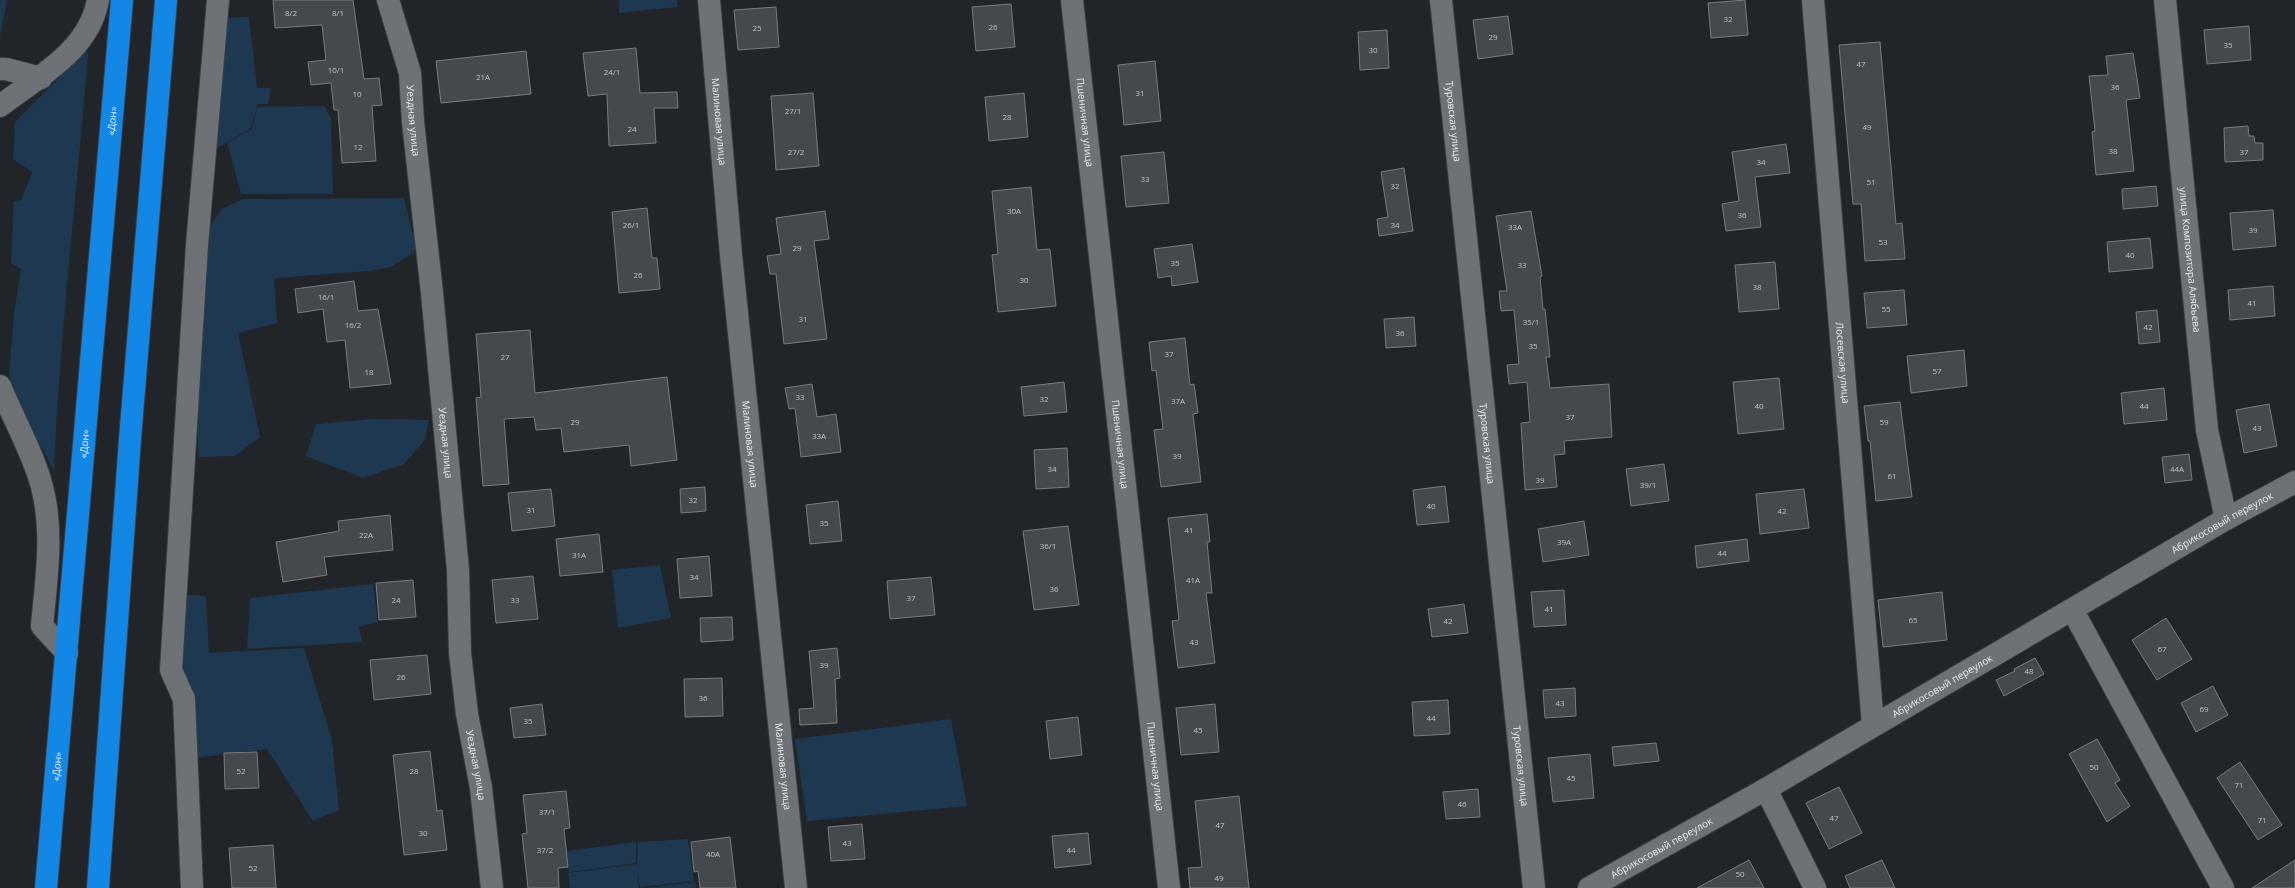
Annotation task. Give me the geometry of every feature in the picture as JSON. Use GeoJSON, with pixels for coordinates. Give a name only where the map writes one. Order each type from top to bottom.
{"type":"FeatureCollection","features":[{"type":"Feature","properties":{"kind":"highway","name":"«Дон»"},"geometry":{"type":"LineString","coordinates":[[46,888],[67,653],[75,528],[122,0]]}},
{"type":"Feature","properties":{"kind":"highway"},"geometry":{"type":"LineString","coordinates":[[98,888],[132,415],[166,0]]}},
{"type":"Feature","properties":{"kind":"street"},"geometry":{"type":"LineString","coordinates":[[0,106],[40,78],[73,48],[86,33],[95,14],[98,0]]}},
{"type":"Feature","properties":{"kind":"street"},"geometry":{"type":"LineString","coordinates":[[192,888],[184,699],[171,670],[197,245],[218,0]]}},
{"type":"Feature","properties":{"kind":"street","name":"Уездная улица"},"geometry":{"type":"LineString","coordinates":[[388,0],[410,73],[412,122],[432,293],[458,570],[460,652],[467,714],[481,788],[492,888]]}},
{"type":"Feature","properties":{"kind":"street","name":"Малиновая улица"},"geometry":{"type":"LineString","coordinates":[[709,0],[731,255],[796,888]]}},
{"type":"Feature","properties":{"kind":"street","name":"Пшеничная улица"},"geometry":{"type":"LineString","coordinates":[[1072,0],[1169,888]]}},
{"type":"Feature","properties":{"kind":"street","name":"Туровская улица"},"geometry":{"type":"LineString","coordinates":[[1442,0],[1534,888]]}},
{"type":"Feature","properties":{"kind":"street","name":"Лосевская улица"},"geometry":{"type":"LineString","coordinates":[[1813,0],[1873,725]]}},
{"type":"Feature","properties":{"kind":"street","name":"улица Композитора Алябьева"},"geometry":{"type":"LineString","coordinates":[[2165,0],[2207,430],[2226,519]]}},
{"type":"Feature","properties":{"kind":"street"},"geometry":{"type":"LineString","coordinates":[[0,69],[6,69],[40,78]]}},
{"type":"Feature","properties":{"kind":"street"},"geometry":{"type":"LineString","coordinates":[[0,386],[8,423],[42,487],[47,520],[48,558],[42,626],[67,653]]}},
{"type":"Feature","properties":{"kind":"street","name":"Абрикосовый переулок"},"geometry":{"type":"LineString","coordinates":[[1589,888],[1766,789],[2226,519],[2295,482]]}},
{"type":"Feature","properties":{"kind":"street"},"geometry":{"type":"LineString","coordinates":[[2073,610],[2223,888]]}},
{"type":"Feature","properties":{"kind":"street"},"geometry":{"type":"LineString","coordinates":[[1766,789],[1815,888]]}},
{"type":"Feature","properties":{"kind":"shaded area"},"geometry":{"type":"Polygon","coordinates":[[[0,0],[7,0],[0,37],[0,0]]]}},
{"type":"Feature","properties":{"kind":"shaded area"},"geometry":{"type":"Polygon","coordinates":[[[619,0],[677,0],[678,7],[619,13],[619,0]]]}},
{"type":"Feature","properties":{"kind":"shaded area"},"geometry":{"type":"Polygon","coordinates":[[[249,17],[257,88],[271,88],[268,104],[258,104],[257,107],[325,106],[331,119],[333,194],[241,194],[227,143],[252,129],[257,108],[250,129],[217,148],[210,136],[219,18],[249,17]]]}},
{"type":"Feature","properties":{"kind":"shaded area"},"geometry":{"type":"Polygon","coordinates":[[[86,51],[88,54],[64,314],[54,470],[31,429],[9,376],[14,314],[21,269],[11,263],[14,201],[21,200],[32,172],[13,159],[15,122],[86,51]]]}},
{"type":"Feature","properties":{"kind":"shaded area"},"geometry":{"type":"Polygon","coordinates":[[[404,198],[416,247],[413,253],[391,267],[369,271],[274,278],[277,323],[238,333],[260,437],[235,456],[199,457],[194,397],[208,229],[222,209],[243,199],[404,198]]]}},
{"type":"Feature","properties":{"kind":"shaded area"},"geometry":{"type":"Polygon","coordinates":[[[372,419],[429,420],[425,440],[404,464],[363,478],[306,456],[316,424],[372,419]]]}},
{"type":"Feature","properties":{"kind":"shaded area"},"geometry":{"type":"Polygon","coordinates":[[[660,565],[671,618],[618,628],[612,570],[660,565]]]}},
{"type":"Feature","properties":{"kind":"shaded area"},"geometry":{"type":"Polygon","coordinates":[[[373,584],[378,622],[359,627],[362,642],[247,649],[250,598],[373,584]]]}},
{"type":"Feature","properties":{"kind":"shaded area"},"geometry":{"type":"Polygon","coordinates":[[[187,595],[206,596],[209,653],[304,648],[332,740],[339,810],[313,821],[267,749],[194,758],[178,669],[187,595]]]}},
{"type":"Feature","properties":{"kind":"shaded area"},"geometry":{"type":"Polygon","coordinates":[[[951,719],[967,806],[807,821],[795,739],[951,719]]]}},
{"type":"Feature","properties":{"kind":"shaded area"},"geometry":{"type":"Polygon","coordinates":[[[688,839],[694,881],[640,887],[637,867],[639,888],[570,888],[568,873],[637,864],[638,842],[688,839]]]}},
{"type":"Feature","properties":{"kind":"shaded area"},"geometry":{"type":"Polygon","coordinates":[[[636,842],[636,863],[569,872],[567,851],[636,842]]]}},
{"type":"Feature","properties":{"kind":"shaded area"},"geometry":{"type":"Polygon","coordinates":[[[695,882],[696,888],[646,888],[695,882]]]}},
{"type":"Feature","properties":{"kind":"building"},"geometry":{"type":"Polygon","coordinates":[[[273,0],[353,0],[364,79],[379,78],[382,105],[372,106],[376,161],[342,163],[338,110],[334,110],[331,83],[311,85],[308,62],[326,60],[322,25],[275,28],[273,0]]]}},
{"type":"Feature","properties":{"kind":"building"},"geometry":{"type":"Polygon","coordinates":[[[1745,0],[1748,35],[1711,38],[1708,3],[1745,0]]]}},
{"type":"Feature","properties":{"kind":"building"},"geometry":{"type":"Polygon","coordinates":[[[1011,4],[1015,47],[976,51],[972,7],[1011,4]]]}},
{"type":"Feature","properties":{"kind":"building"},"geometry":{"type":"Polygon","coordinates":[[[776,7],[779,47],[738,50],[734,10],[776,7]]]}},
{"type":"Feature","properties":{"kind":"building"},"geometry":{"type":"Polygon","coordinates":[[[1508,16],[1513,54],[1478,59],[1473,20],[1508,16]]]}},
{"type":"Feature","properties":{"kind":"building"},"geometry":{"type":"Polygon","coordinates":[[[2249,26],[2251,60],[2207,64],[2204,30],[2249,26]]]}},
{"type":"Feature","properties":{"kind":"building"},"geometry":{"type":"Polygon","coordinates":[[[1387,30],[1389,68],[1360,70],[1358,32],[1387,30]]]}},
{"type":"Feature","properties":{"kind":"building"},"geometry":{"type":"Polygon","coordinates":[[[1880,42],[1896,224],[1902,223],[1905,259],[1865,261],[1861,204],[1853,204],[1839,45],[1880,42]]]}},
{"type":"Feature","properties":{"kind":"building"},"geometry":{"type":"Polygon","coordinates":[[[636,48],[640,93],[677,92],[678,108],[654,108],[656,143],[609,146],[607,94],[588,96],[583,53],[636,48]]]}},
{"type":"Feature","properties":{"kind":"building"},"geometry":{"type":"Polygon","coordinates":[[[526,51],[531,94],[441,103],[436,61],[526,51]]]}},
{"type":"Feature","properties":{"kind":"building"},"geometry":{"type":"Polygon","coordinates":[[[2133,53],[2140,98],[2126,100],[2134,171],[2096,175],[2092,132],[2095,131],[2089,76],[2108,75],[2106,56],[2133,53]]]}},
{"type":"Feature","properties":{"kind":"building"},"geometry":{"type":"Polygon","coordinates":[[[1155,61],[1161,121],[1124,125],[1118,65],[1155,61]]]}},
{"type":"Feature","properties":{"kind":"building"},"geometry":{"type":"Polygon","coordinates":[[[813,93],[819,166],[776,170],[771,96],[813,93]]]}},
{"type":"Feature","properties":{"kind":"building"},"geometry":{"type":"Polygon","coordinates":[[[1024,93],[1028,137],[989,141],[985,97],[1024,93]]]}},
{"type":"Feature","properties":{"kind":"building"},"geometry":{"type":"Polygon","coordinates":[[[2248,126],[2249,136],[2254,136],[2255,143],[2263,143],[2263,160],[2225,162],[2224,128],[2248,126]]]}},
{"type":"Feature","properties":{"kind":"building"},"geometry":{"type":"Polygon","coordinates":[[[1786,144],[1790,173],[1755,177],[1761,227],[1726,231],[1722,204],[1739,201],[1732,152],[1786,144]]]}},
{"type":"Feature","properties":{"kind":"building"},"geometry":{"type":"Polygon","coordinates":[[[1164,152],[1169,203],[1126,207],[1121,156],[1164,152]]]}},
{"type":"Feature","properties":{"kind":"building"},"geometry":{"type":"Polygon","coordinates":[[[1404,168],[1413,231],[1379,236],[1377,219],[1388,217],[1381,172],[1404,168]]]}},
{"type":"Feature","properties":{"kind":"building"},"geometry":{"type":"Polygon","coordinates":[[[2156,186],[2158,206],[2123,209],[2122,189],[2156,186]]]}},
{"type":"Feature","properties":{"kind":"building"},"geometry":{"type":"Polygon","coordinates":[[[1031,187],[1037,250],[1050,249],[1056,306],[998,312],[992,255],[998,254],[992,191],[1031,187]]]}},
{"type":"Feature","properties":{"kind":"building"},"geometry":{"type":"Polygon","coordinates":[[[647,208],[652,258],[657,258],[660,289],[619,293],[612,212],[647,208]]]}},
{"type":"Feature","properties":{"kind":"building"},"geometry":{"type":"Polygon","coordinates":[[[2273,210],[2276,246],[2233,250],[2230,213],[2273,210]]]}},
{"type":"Feature","properties":{"kind":"building"},"geometry":{"type":"Polygon","coordinates":[[[825,211],[829,239],[814,241],[827,339],[784,344],[776,274],[770,274],[767,256],[781,254],[776,218],[825,211]]]}},
{"type":"Feature","properties":{"kind":"building"},"geometry":{"type":"Polygon","coordinates":[[[1531,211],[1542,276],[1540,277],[1543,309],[1545,309],[1550,357],[1546,357],[1550,388],[1609,384],[1612,437],[1564,441],[1565,454],[1554,455],[1557,487],[1525,490],[1521,423],[1530,422],[1527,382],[1509,384],[1507,365],[1519,364],[1514,310],[1501,311],[1499,291],[1507,291],[1496,216],[1531,211]]]}},
{"type":"Feature","properties":{"kind":"building"},"geometry":{"type":"Polygon","coordinates":[[[2150,238],[2153,268],[2109,272],[2107,242],[2150,238]]]}},
{"type":"Feature","properties":{"kind":"building"},"geometry":{"type":"Polygon","coordinates":[[[1192,244],[1198,282],[1172,286],[1171,276],[1158,278],[1154,249],[1192,244]]]}},
{"type":"Feature","properties":{"kind":"building"},"geometry":{"type":"Polygon","coordinates":[[[1775,262],[1779,309],[1739,312],[1735,265],[1775,262]]]}},
{"type":"Feature","properties":{"kind":"building"},"geometry":{"type":"Polygon","coordinates":[[[354,281],[358,311],[378,309],[391,384],[350,388],[345,340],[327,342],[323,309],[298,313],[295,289],[354,281]]]}},
{"type":"Feature","properties":{"kind":"building"},"geometry":{"type":"Polygon","coordinates":[[[2273,286],[2275,316],[2230,320],[2228,290],[2273,286]]]}},
{"type":"Feature","properties":{"kind":"building"},"geometry":{"type":"Polygon","coordinates":[[[1904,290],[1907,325],[1867,328],[1864,293],[1904,290]]]}},
{"type":"Feature","properties":{"kind":"building"},"geometry":{"type":"Polygon","coordinates":[[[2157,310],[2160,342],[2139,344],[2136,312],[2157,310]]]}},
{"type":"Feature","properties":{"kind":"building"},"geometry":{"type":"Polygon","coordinates":[[[1414,317],[1416,346],[1386,348],[1384,319],[1414,317]]]}},
{"type":"Feature","properties":{"kind":"building"},"geometry":{"type":"Polygon","coordinates":[[[530,330],[535,393],[667,377],[677,460],[631,466],[629,445],[564,452],[561,428],[536,430],[534,417],[504,419],[509,484],[483,486],[476,398],[481,397],[476,334],[530,330]]]}},
{"type":"Feature","properties":{"kind":"building"},"geometry":{"type":"Polygon","coordinates":[[[1185,338],[1190,385],[1194,384],[1198,413],[1193,414],[1201,482],[1161,487],[1154,430],[1163,429],[1156,370],[1152,371],[1149,342],[1185,338]]]}},
{"type":"Feature","properties":{"kind":"building"},"geometry":{"type":"Polygon","coordinates":[[[1964,350],[1967,386],[1911,393],[1907,356],[1964,350]]]}},
{"type":"Feature","properties":{"kind":"building"},"geometry":{"type":"Polygon","coordinates":[[[1779,378],[1784,429],[1738,434],[1733,382],[1779,378]]]}},
{"type":"Feature","properties":{"kind":"building"},"geometry":{"type":"Polygon","coordinates":[[[1064,382],[1067,412],[1024,416],[1021,387],[1064,382]]]}},
{"type":"Feature","properties":{"kind":"building"},"geometry":{"type":"Polygon","coordinates":[[[812,384],[817,417],[836,414],[841,452],[801,457],[795,408],[789,409],[785,388],[812,384]]]}},
{"type":"Feature","properties":{"kind":"building"},"geometry":{"type":"Polygon","coordinates":[[[2164,388],[2167,420],[2124,424],[2121,393],[2164,388]]]}},
{"type":"Feature","properties":{"kind":"building"},"geometry":{"type":"Polygon","coordinates":[[[1900,402],[1912,497],[1876,501],[1870,441],[1868,441],[1864,406],[1900,402]]]}},
{"type":"Feature","properties":{"kind":"building"},"geometry":{"type":"Polygon","coordinates":[[[2269,404],[2277,446],[2244,453],[2236,410],[2269,404]]]}},
{"type":"Feature","properties":{"kind":"building"},"geometry":{"type":"Polygon","coordinates":[[[1067,448],[1069,487],[1036,489],[1034,450],[1067,448]]]}},
{"type":"Feature","properties":{"kind":"building"},"geometry":{"type":"Polygon","coordinates":[[[2189,454],[2192,480],[2165,483],[2162,457],[2189,454]]]}},
{"type":"Feature","properties":{"kind":"building"},"geometry":{"type":"Polygon","coordinates":[[[1664,464],[1669,501],[1631,506],[1626,469],[1664,464]]]}},
{"type":"Feature","properties":{"kind":"building"},"geometry":{"type":"Polygon","coordinates":[[[1445,486],[1449,522],[1417,525],[1413,490],[1445,486]]]}},
{"type":"Feature","properties":{"kind":"building"},"geometry":{"type":"Polygon","coordinates":[[[705,487],[706,511],[681,513],[680,489],[705,487]]]}},
{"type":"Feature","properties":{"kind":"building"},"geometry":{"type":"Polygon","coordinates":[[[551,489],[555,526],[512,531],[508,493],[551,489]]]}},
{"type":"Feature","properties":{"kind":"building"},"geometry":{"type":"Polygon","coordinates":[[[1804,489],[1809,528],[1760,534],[1756,494],[1804,489]]]}},
{"type":"Feature","properties":{"kind":"building"},"geometry":{"type":"Polygon","coordinates":[[[838,501],[842,541],[810,544],[806,505],[838,501]]]}},
{"type":"Feature","properties":{"kind":"building"},"geometry":{"type":"Polygon","coordinates":[[[1207,514],[1210,542],[1207,542],[1212,593],[1206,593],[1215,663],[1178,668],[1172,621],[1179,620],[1168,518],[1207,514]]]}},
{"type":"Feature","properties":{"kind":"building"},"geometry":{"type":"Polygon","coordinates":[[[390,515],[393,550],[324,557],[327,575],[283,582],[276,542],[339,531],[338,521],[390,515]]]}},
{"type":"Feature","properties":{"kind":"building"},"geometry":{"type":"Polygon","coordinates":[[[1584,521],[1589,555],[1543,562],[1538,529],[1584,521]]]}},
{"type":"Feature","properties":{"kind":"building"},"geometry":{"type":"Polygon","coordinates":[[[1068,526],[1079,605],[1034,610],[1023,531],[1068,526]]]}},
{"type":"Feature","properties":{"kind":"building"},"geometry":{"type":"Polygon","coordinates":[[[599,534],[603,572],[560,576],[556,539],[599,534]]]}},
{"type":"Feature","properties":{"kind":"building"},"geometry":{"type":"Polygon","coordinates":[[[1747,539],[1749,561],[1697,568],[1695,546],[1747,539]]]}},
{"type":"Feature","properties":{"kind":"building"},"geometry":{"type":"Polygon","coordinates":[[[709,556],[712,596],[680,598],[677,559],[709,556]]]}},
{"type":"Feature","properties":{"kind":"building"},"geometry":{"type":"Polygon","coordinates":[[[533,576],[538,619],[496,623],[492,580],[533,576]]]}},
{"type":"Feature","properties":{"kind":"building"},"geometry":{"type":"Polygon","coordinates":[[[931,577],[935,615],[890,619],[887,581],[931,577]]]}},
{"type":"Feature","properties":{"kind":"building"},"geometry":{"type":"Polygon","coordinates":[[[413,580],[416,617],[379,620],[376,583],[413,580]]]}},
{"type":"Feature","properties":{"kind":"building"},"geometry":{"type":"Polygon","coordinates":[[[1564,590],[1566,625],[1534,627],[1531,592],[1564,590]]]}},
{"type":"Feature","properties":{"kind":"building"},"geometry":{"type":"Polygon","coordinates":[[[1942,592],[1947,640],[1883,647],[1878,600],[1942,592]]]}},
{"type":"Feature","properties":{"kind":"building"},"geometry":{"type":"Polygon","coordinates":[[[1464,604],[1468,633],[1432,637],[1428,609],[1464,604]]]}},
{"type":"Feature","properties":{"kind":"building"},"geometry":{"type":"Polygon","coordinates":[[[732,617],[733,640],[701,642],[700,618],[732,617]]]}},
{"type":"Feature","properties":{"kind":"building"},"geometry":{"type":"Polygon","coordinates":[[[2166,618],[2192,659],[2157,680],[2132,640],[2166,618]]]}},
{"type":"Feature","properties":{"kind":"building"},"geometry":{"type":"Polygon","coordinates":[[[837,648],[840,678],[835,679],[837,723],[800,725],[799,709],[814,708],[809,651],[837,648]]]}},
{"type":"Feature","properties":{"kind":"building"},"geometry":{"type":"Polygon","coordinates":[[[427,655],[431,694],[374,700],[370,660],[427,655]]]}},
{"type":"Feature","properties":{"kind":"building"},"geometry":{"type":"Polygon","coordinates":[[[2035,658],[2044,674],[2004,696],[1996,680],[2015,671],[2014,669],[2035,658]]]}},
{"type":"Feature","properties":{"kind":"building"},"geometry":{"type":"Polygon","coordinates":[[[722,678],[723,716],[685,717],[684,679],[722,678]]]}},
{"type":"Feature","properties":{"kind":"building"},"geometry":{"type":"Polygon","coordinates":[[[2213,686],[2228,715],[2196,732],[2181,703],[2213,686]]]}},
{"type":"Feature","properties":{"kind":"building"},"geometry":{"type":"Polygon","coordinates":[[[1575,688],[1576,716],[1545,718],[1543,690],[1575,688]]]}},
{"type":"Feature","properties":{"kind":"building"},"geometry":{"type":"Polygon","coordinates":[[[1448,700],[1450,734],[1414,736],[1412,702],[1448,700]]]}},
{"type":"Feature","properties":{"kind":"building"},"geometry":{"type":"Polygon","coordinates":[[[542,704],[546,735],[514,738],[510,708],[542,704]]]}},
{"type":"Feature","properties":{"kind":"building"},"geometry":{"type":"Polygon","coordinates":[[[1215,704],[1219,752],[1181,755],[1176,708],[1215,704]]]}},
{"type":"Feature","properties":{"kind":"building"},"geometry":{"type":"Polygon","coordinates":[[[1078,717],[1082,755],[1050,759],[1046,721],[1078,717]]]}},
{"type":"Feature","properties":{"kind":"building"},"geometry":{"type":"Polygon","coordinates":[[[2097,739],[2120,780],[2115,783],[2130,806],[2107,822],[2069,754],[2097,739]]]}},
{"type":"Feature","properties":{"kind":"building"},"geometry":{"type":"Polygon","coordinates":[[[1656,743],[1659,761],[1614,766],[1612,747],[1656,743]]]}},
{"type":"Feature","properties":{"kind":"building"},"geometry":{"type":"Polygon","coordinates":[[[430,751],[437,811],[442,810],[447,850],[404,855],[393,755],[430,751]]]}},
{"type":"Feature","properties":{"kind":"building"},"geometry":{"type":"Polygon","coordinates":[[[257,752],[259,788],[225,789],[224,753],[257,752]]]}},
{"type":"Feature","properties":{"kind":"building"},"geometry":{"type":"Polygon","coordinates":[[[1590,754],[1594,798],[1553,802],[1548,758],[1590,754]]]}},
{"type":"Feature","properties":{"kind":"building"},"geometry":{"type":"Polygon","coordinates":[[[2240,762],[2282,825],[2258,840],[2217,778],[2240,762]]]}},
{"type":"Feature","properties":{"kind":"building"},"geometry":{"type":"Polygon","coordinates":[[[1839,787],[1862,833],[1829,849],[1806,803],[1839,787]]]}},
{"type":"Feature","properties":{"kind":"building"},"geometry":{"type":"Polygon","coordinates":[[[1478,789],[1480,817],[1446,819],[1443,792],[1478,789]]]}},
{"type":"Feature","properties":{"kind":"building"},"geometry":{"type":"Polygon","coordinates":[[[566,791],[570,828],[564,829],[568,867],[558,868],[559,888],[528,888],[522,834],[527,833],[523,795],[566,791]]]}},
{"type":"Feature","properties":{"kind":"building"},"geometry":{"type":"Polygon","coordinates":[[[1239,796],[1249,888],[1190,888],[1188,868],[1202,867],[1195,801],[1239,796]]]}},
{"type":"Feature","properties":{"kind":"building"},"geometry":{"type":"Polygon","coordinates":[[[862,824],[865,859],[831,861],[828,827],[862,824]]]}},
{"type":"Feature","properties":{"kind":"building"},"geometry":{"type":"Polygon","coordinates":[[[1088,833],[1091,864],[1055,868],[1052,836],[1088,833]]]}},
{"type":"Feature","properties":{"kind":"building"},"geometry":{"type":"Polygon","coordinates":[[[730,837],[736,888],[700,888],[698,871],[694,872],[691,842],[730,837]]]}},
{"type":"Feature","properties":{"kind":"building"},"geometry":{"type":"Polygon","coordinates":[[[273,845],[276,888],[232,888],[229,848],[273,845]]]}},
{"type":"Feature","properties":{"kind":"building"},"geometry":{"type":"Polygon","coordinates":[[[1749,860],[1764,888],[1697,888],[1749,860]]]}},
{"type":"Feature","properties":{"kind":"building"},"geometry":{"type":"Polygon","coordinates":[[[1882,860],[1895,888],[1850,888],[1845,876],[1882,860]]]}},
{"type":"Feature","properties":{"kind":"building"},"geometry":{"type":"Polygon","coordinates":[[[2295,860],[2295,888],[2252,888],[2295,860]]]}}]}
